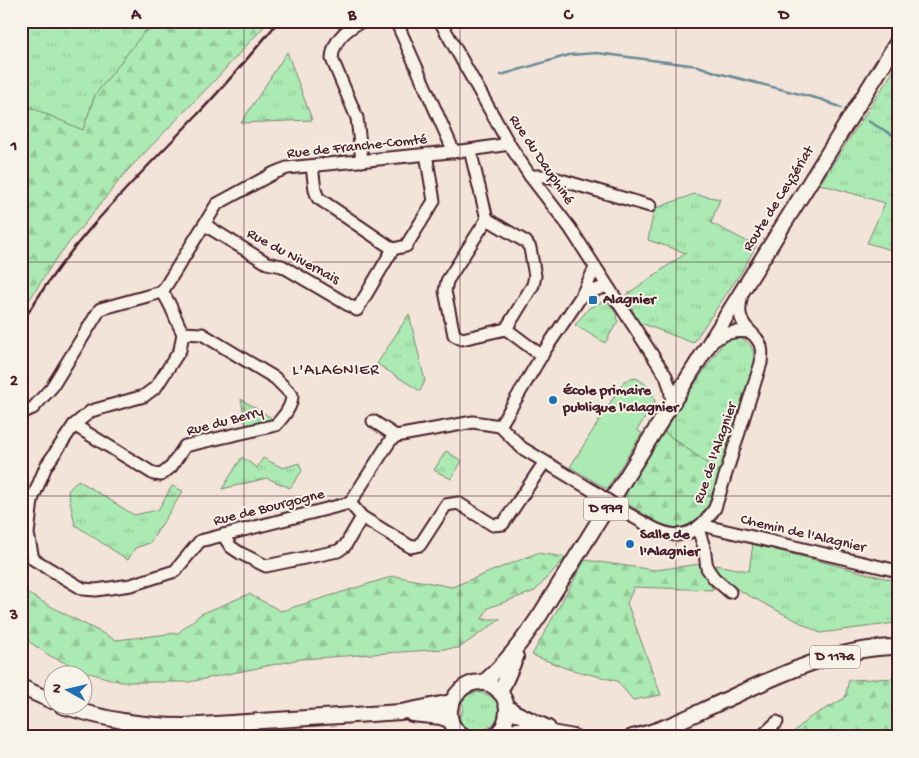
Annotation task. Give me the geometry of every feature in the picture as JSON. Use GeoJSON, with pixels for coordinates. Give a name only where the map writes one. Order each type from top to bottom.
{"type":"FeatureCollection","features":[{"type":"Feature","properties":{"kind":"main road","name":"Route de Ceyzériat"},"geometry":{"type":"LineString","coordinates":[[689,376],[898,41]]}},
{"type":"Feature","properties":{"kind":"main road","name":"D 979"},"geometry":{"type":"LineString","coordinates":[[500,693],[521,644],[689,376]]}},
{"type":"Feature","properties":{"kind":"main road","name":"D 979"},"geometry":{"type":"LineString","coordinates":[[483,683],[498,670],[521,644]]}},
{"type":"Feature","properties":{"kind":"main road","name":"D 117a"},"geometry":{"type":"LineString","coordinates":[[632,737],[680,722],[761,684],[817,661],[850,652],[898,647]]}},
{"type":"Feature","properties":{"kind":"main road"},"geometry":{"type":"LineString","coordinates":[[461,736],[451,721],[451,702],[461,689],[475,683],[483,683],[493,686],[500,693],[507,707],[516,713],[568,736]]}},
{"type":"Feature","properties":{"kind":"main road"},"geometry":{"type":"LineString","coordinates":[[21,686],[42,697]]}},
{"type":"Feature","properties":{"kind":"main road"},"geometry":{"type":"LineString","coordinates":[[92,714],[112,720],[152,726],[194,725],[401,712],[451,702]]}},
{"type":"Feature","properties":{"kind":"main road"},"geometry":{"type":"LineString","coordinates":[[497,734],[505,723],[507,707]]}},
{"type":"Feature","properties":{"kind":"main road"},"geometry":{"type":"LineString","coordinates":[[401,712],[441,717],[451,721]]}},
{"type":"Feature","properties":{"kind":"main road"},"geometry":{"type":"LineString","coordinates":[[497,734],[534,730],[568,736]]}},
{"type":"Feature","properties":{"kind":"street"},"geometry":{"type":"LineString","coordinates":[[362,21],[349,27],[343,33],[333,50],[332,59],[356,118],[362,161]]}},
{"type":"Feature","properties":{"kind":"street"},"geometry":{"type":"LineString","coordinates":[[396,21],[454,152]]}},
{"type":"Feature","properties":{"kind":"street","name":"Rue du Dauphiné"},"geometry":{"type":"LineString","coordinates":[[440,21],[509,144],[530,176],[570,228],[607,286]]}},
{"type":"Feature","properties":{"kind":"street","name":"Rue de Franche-Comté"},"geometry":{"type":"LineString","coordinates":[[162,292],[217,204],[274,173],[287,168],[454,152],[509,144]]}},
{"type":"Feature","properties":{"kind":"street"},"geometry":{"type":"LineString","coordinates":[[470,150],[487,219],[526,242],[530,248],[535,276],[533,285],[506,329],[462,339],[454,335],[445,290],[448,280],[487,219]]}},
{"type":"Feature","properties":{"kind":"street"},"geometry":{"type":"LineString","coordinates":[[312,166],[318,198],[393,249],[406,246],[434,200],[426,154]]}},
{"type":"Feature","properties":{"kind":"street"},"geometry":{"type":"LineString","coordinates":[[530,176],[546,176],[650,206]]}},
{"type":"Feature","properties":{"kind":"street","name":"Rue du Nivernais"},"geometry":{"type":"LineString","coordinates":[[205,225],[267,263],[282,266],[357,310],[393,249]]}},
{"type":"Feature","properties":{"kind":"street"},"geometry":{"type":"LineString","coordinates":[[500,426],[542,356],[582,295],[596,268]]}},
{"type":"Feature","properties":{"kind":"street"},"geometry":{"type":"LineString","coordinates":[[582,295],[607,286],[666,376],[672,403]]}},
{"type":"Feature","properties":{"kind":"street","name":"Rue de l'Alagnier"},"geometry":{"type":"LineString","coordinates":[[700,527],[715,508],[762,363],[762,352],[758,340],[742,321],[739,313],[744,287]]}},
{"type":"Feature","properties":{"kind":"street"},"geometry":{"type":"LineString","coordinates":[[21,413],[33,408],[52,387],[100,309],[162,292],[169,300],[176,322],[183,333],[180,350],[156,387],[144,396],[91,411],[74,426],[46,466],[32,500],[28,534],[33,559]]}},
{"type":"Feature","properties":{"kind":"street"},"geometry":{"type":"LineString","coordinates":[[506,329],[542,356]]}},
{"type":"Feature","properties":{"kind":"street"},"geometry":{"type":"LineString","coordinates":[[705,348],[724,334],[738,331],[750,332]]}},
{"type":"Feature","properties":{"kind":"street","name":"Rue du Berry"},"geometry":{"type":"LineString","coordinates":[[74,426],[154,474],[161,475],[172,467],[185,446],[276,425],[292,402],[292,395],[275,378],[202,334],[183,333]]}},
{"type":"Feature","properties":{"kind":"street"},"geometry":{"type":"LineString","coordinates":[[666,376],[674,379],[689,376]]}},
{"type":"Feature","properties":{"kind":"street"},"geometry":{"type":"LineString","coordinates":[[373,421],[396,436]]}},
{"type":"Feature","properties":{"kind":"street"},"geometry":{"type":"LineString","coordinates":[[544,463],[503,524],[493,524],[458,503],[446,506],[420,545],[411,547],[362,518],[350,503],[390,442],[396,436],[473,422],[500,426],[522,448],[544,463],[661,532],[685,534],[700,527],[707,568],[714,578],[730,592]]}},
{"type":"Feature","properties":{"kind":"street","name":"Rue de Bourgogne"},"geometry":{"type":"LineString","coordinates":[[21,552],[83,589],[96,590],[131,585],[175,572],[200,541],[350,503]]}},
{"type":"Feature","properties":{"kind":"street"},"geometry":{"type":"LineString","coordinates":[[223,535],[236,550],[266,566],[338,551],[345,546],[362,518]]}},
{"type":"Feature","properties":{"kind":"street","name":"Chemin de l'Alagnier"},"geometry":{"type":"LineString","coordinates":[[700,527],[898,572]]}},
{"type":"Feature","properties":{"kind":"street"},"geometry":{"type":"LineString","coordinates":[[761,737],[777,722]]}},
{"type":"Feature","properties":{"kind":"green space"},"geometry":{"type":"Polygon","coordinates":[[[21,21],[176,21],[175,24],[95,95],[83,131],[32,108],[21,100],[21,21]]]}},
{"type":"Feature","properties":{"kind":"green space"},"geometry":{"type":"Polygon","coordinates":[[[176,21],[269,21],[127,171],[55,260],[21,313],[21,184],[25,179],[21,168],[21,117],[32,108],[83,130],[95,95],[145,31],[175,24],[176,21]]]}},
{"type":"Feature","properties":{"kind":"green space"},"geometry":{"type":"Polygon","coordinates":[[[287,52],[312,120],[241,123],[287,52]]]}},
{"type":"Feature","properties":{"kind":"green space"},"geometry":{"type":"Polygon","coordinates":[[[898,64],[898,252],[867,243],[885,203],[820,184],[898,64]]]}},
{"type":"Feature","properties":{"kind":"green space"},"geometry":{"type":"Polygon","coordinates":[[[694,194],[720,199],[711,223],[756,246],[742,271],[693,343],[638,322],[626,295],[686,253],[648,240],[654,209],[694,194]]]}},
{"type":"Feature","properties":{"kind":"green space"},"geometry":{"type":"Polygon","coordinates":[[[602,302],[609,303],[617,315],[618,321],[605,343],[575,325],[589,308],[602,302]]]}},
{"type":"Feature","properties":{"kind":"green space"},"geometry":{"type":"Polygon","coordinates":[[[409,314],[425,381],[420,391],[377,364],[409,314]]]}},
{"type":"Feature","properties":{"kind":"green space"},"geometry":{"type":"Polygon","coordinates":[[[733,337],[743,339],[749,344],[755,361],[720,473],[663,431],[725,340],[733,337]]]}},
{"type":"Feature","properties":{"kind":"green space"},"geometry":{"type":"Polygon","coordinates":[[[636,378],[649,387],[655,402],[637,430],[642,433],[607,489],[570,467],[624,381],[636,378]]]}},
{"type":"Feature","properties":{"kind":"green space"},"geometry":{"type":"Polygon","coordinates":[[[241,399],[273,419],[246,426],[241,399]]]}},
{"type":"Feature","properties":{"kind":"green space"},"geometry":{"type":"Polygon","coordinates":[[[663,431],[720,473],[708,509],[700,519],[687,528],[668,529],[618,498],[663,431]]]}},
{"type":"Feature","properties":{"kind":"green space"},"geometry":{"type":"Polygon","coordinates":[[[446,451],[462,461],[451,479],[434,470],[446,451]]]}},
{"type":"Feature","properties":{"kind":"green space"},"geometry":{"type":"Polygon","coordinates":[[[242,457],[257,468],[263,458],[283,468],[299,463],[302,471],[290,488],[267,478],[222,489],[242,457]]]}},
{"type":"Feature","properties":{"kind":"green space"},"geometry":{"type":"Polygon","coordinates":[[[78,480],[134,515],[158,510],[172,486],[183,491],[150,543],[135,548],[128,560],[75,525],[68,491],[78,480]]]}},
{"type":"Feature","properties":{"kind":"green space"},"geometry":{"type":"Polygon","coordinates":[[[753,544],[892,580],[896,623],[820,633],[744,593],[717,576],[715,565],[749,571],[753,544]]]}},
{"type":"Feature","properties":{"kind":"green space"},"geometry":{"type":"Polygon","coordinates":[[[537,553],[566,557],[535,591],[488,608],[482,619],[501,619],[459,648],[301,659],[189,682],[121,682],[92,674],[92,666],[72,666],[50,656],[21,636],[21,590],[116,640],[178,633],[201,614],[249,594],[281,611],[394,576],[452,587],[537,553]]]}},
{"type":"Feature","properties":{"kind":"green space"},"geometry":{"type":"Polygon","coordinates":[[[585,560],[655,570],[700,564],[713,590],[634,587],[627,603],[661,695],[633,700],[617,681],[568,669],[532,655],[585,560]]]}},
{"type":"Feature","properties":{"kind":"green space"},"geometry":{"type":"Polygon","coordinates":[[[892,580],[898,581],[898,624],[896,623],[892,580]]]}},
{"type":"Feature","properties":{"kind":"green space"},"geometry":{"type":"Polygon","coordinates":[[[898,678],[898,737],[788,737],[809,718],[845,698],[849,680],[898,678]]]}},
{"type":"Feature","properties":{"kind":"green space"},"geometry":{"type":"Polygon","coordinates":[[[477,692],[492,697],[498,705],[499,714],[494,723],[486,729],[476,732],[466,728],[458,717],[462,714],[463,705],[460,702],[470,693],[477,692]]]}},
{"type":"Feature","properties":{"kind":"waterway"},"geometry":{"type":"LineString","coordinates":[[501,75],[569,55],[597,53],[698,66],[718,73],[823,100],[841,108]]}},
{"type":"Feature","properties":{"kind":"waterway"},"geometry":{"type":"LineString","coordinates":[[868,121],[898,138]]}},
{"type":"Feature","properties":{"kind":"railway"},"geometry":{"type":"LineString","coordinates":[[21,325],[58,268],[102,215],[217,93],[279,21]]}},
{"type":"Feature","properties":{"kind":"place","name":"Alagnier"},"geometry":{"type":"Point","coordinates":[593,300]}},
{"type":"Feature","properties":{"kind":"place","name":"École primaire publique l'alagnier"},"geometry":{"type":"Point","coordinates":[553,400]}},
{"type":"Feature","properties":{"kind":"place","name":"Salle de l'Alagnier"},"geometry":{"type":"Point","coordinates":[630,544]}},
{"type":"Feature","properties":{"kind":"district","name":"L'ALAGNIER"},"geometry":{"type":"Point","coordinates":[336,371]}}]}
